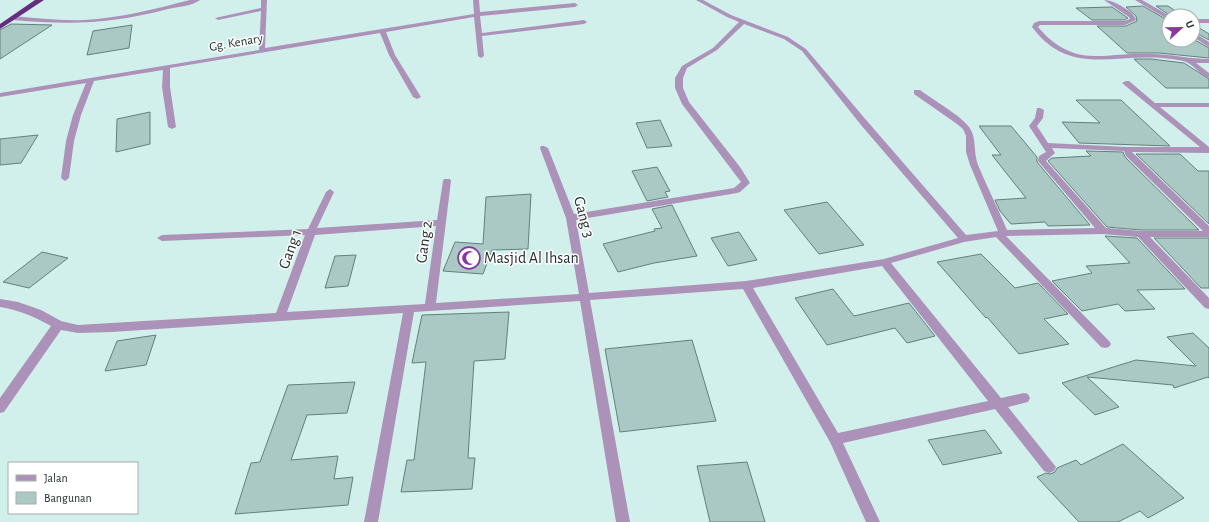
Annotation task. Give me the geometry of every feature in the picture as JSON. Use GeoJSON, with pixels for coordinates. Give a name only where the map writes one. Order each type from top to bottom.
{"type":"FeatureCollection","features":[{"type":"Feature","properties":{"kind":"highway"},"geometry":{"type":"LineString","coordinates":[[0,27],[40,0]]}},
{"type":"Feature","properties":{"kind":"street"},"geometry":{"type":"LineString","coordinates":[[12,18],[77,22],[124,17],[197,0]]}},
{"type":"Feature","properties":{"kind":"street"},"geometry":{"type":"LineString","coordinates":[[262,50],[264,0]]}},
{"type":"Feature","properties":{"kind":"street"},"geometry":{"type":"LineString","coordinates":[[476,0],[481,56]]}},
{"type":"Feature","properties":{"kind":"street"},"geometry":{"type":"LineString","coordinates":[[700,0],[715,10],[786,38],[804,50],[864,123],[964,239]]}},
{"type":"Feature","properties":{"kind":"street"},"geometry":{"type":"LineString","coordinates":[[1107,0],[1132,16],[1134,20],[1125,23],[1039,23],[1036,24],[1035,27],[1058,48],[1070,55],[1078,57],[1096,58],[1140,56],[1178,58],[1189,61],[1209,61]]}},
{"type":"Feature","properties":{"kind":"street"},"geometry":{"type":"LineString","coordinates":[[1138,0],[1161,13]]}},
{"type":"Feature","properties":{"kind":"street","name":"Gg. Kenary"},"geometry":{"type":"LineString","coordinates":[[0,95],[477,15],[575,6]]}},
{"type":"Feature","properties":{"kind":"street"},"geometry":{"type":"LineString","coordinates":[[218,18],[263,9]]}},
{"type":"Feature","properties":{"kind":"street"},"geometry":{"type":"LineString","coordinates":[[571,218],[737,190],[746,183],[737,168],[685,102],[679,88],[679,78],[684,67],[715,49],[743,21]]}},
{"type":"Feature","properties":{"kind":"street"},"geometry":{"type":"LineString","coordinates":[[479,34],[584,22]]}},
{"type":"Feature","properties":{"kind":"street"},"geometry":{"type":"LineString","coordinates":[[382,30],[392,55],[417,97]]}},
{"type":"Feature","properties":{"kind":"street"},"geometry":{"type":"LineString","coordinates":[[1189,61],[1209,76]]}},
{"type":"Feature","properties":{"kind":"street"},"geometry":{"type":"LineString","coordinates":[[167,67],[166,87],[172,127]]}},
{"type":"Feature","properties":{"kind":"street"},"geometry":{"type":"LineString","coordinates":[[65,178],[70,141],[77,115],[91,80]]}},
{"type":"Feature","properties":{"kind":"street"},"geometry":{"type":"LineString","coordinates":[[1126,83],[1209,150]]}},
{"type":"Feature","properties":{"kind":"street"},"geometry":{"type":"LineString","coordinates":[[917,92],[960,122],[966,128],[970,136],[970,152],[974,165],[1001,233],[1105,344]]}},
{"type":"Feature","properties":{"kind":"street"},"geometry":{"type":"LineString","coordinates":[[1153,105],[1209,105]]}},
{"type":"Feature","properties":{"kind":"street"},"geometry":{"type":"LineString","coordinates":[[1040,110],[1039,118],[1033,126],[1051,153],[1042,158],[1042,161],[1102,231]]}},
{"type":"Feature","properties":{"kind":"street"},"geometry":{"type":"LineString","coordinates":[[1046,145],[1127,149],[1209,150]]}},
{"type":"Feature","properties":{"kind":"street","name":"Gang 3"},"geometry":{"type":"LineString","coordinates":[[544,148],[571,218],[623,522]]}},
{"type":"Feature","properties":{"kind":"street"},"geometry":{"type":"LineString","coordinates":[[1127,149],[1129,154],[1209,231]]}},
{"type":"Feature","properties":{"kind":"street","name":"Gang 2"},"geometry":{"type":"LineString","coordinates":[[430,307],[447,180]]}},
{"type":"Feature","properties":{"kind":"street","name":"Gang 1"},"geometry":{"type":"LineString","coordinates":[[280,318],[311,232],[330,192]]}},
{"type":"Feature","properties":{"kind":"street"},"geometry":{"type":"LineString","coordinates":[[162,238],[311,232],[441,223]]}},
{"type":"Feature","properties":{"kind":"street"},"geometry":{"type":"LineString","coordinates":[[0,303],[14,305],[37,313],[58,325],[78,329],[112,328],[280,318],[746,285],[884,262],[964,239],[1001,233],[1102,231],[1141,234],[1209,234]]}},
{"type":"Feature","properties":{"kind":"street"},"geometry":{"type":"LineString","coordinates":[[1141,234],[1209,305]]}},
{"type":"Feature","properties":{"kind":"street"},"geometry":{"type":"LineString","coordinates":[[884,262],[1049,467]]}},
{"type":"Feature","properties":{"kind":"street"},"geometry":{"type":"LineString","coordinates":[[746,285],[835,440],[872,522]]}},
{"type":"Feature","properties":{"kind":"street"},"geometry":{"type":"LineString","coordinates":[[371,522],[409,308]]}},
{"type":"Feature","properties":{"kind":"street"},"geometry":{"type":"LineString","coordinates":[[0,408],[58,325]]}},
{"type":"Feature","properties":{"kind":"street"},"geometry":{"type":"LineString","coordinates":[[835,440],[1024,398]]}},
{"type":"Feature","properties":{"kind":"building"},"geometry":{"type":"Polygon","coordinates":[[[1143,6],[1161,16],[1161,48],[1201,48],[1201,44],[1209,48],[1209,58],[1159,53],[1127,53],[1097,26],[1126,26],[1137,21],[1136,16],[1126,7],[1143,6]]]}},
{"type":"Feature","properties":{"kind":"building"},"geometry":{"type":"Polygon","coordinates":[[[1156,6],[1168,6],[1171,8],[1161,8],[1161,9],[1156,6]]]}},
{"type":"Feature","properties":{"kind":"building"},"geometry":{"type":"Polygon","coordinates":[[[1112,7],[1128,18],[1124,20],[1092,20],[1076,8],[1112,7]]]}},
{"type":"Feature","properties":{"kind":"building"},"geometry":{"type":"Polygon","coordinates":[[[11,24],[52,25],[0,59],[0,30],[11,24]]]}},
{"type":"Feature","properties":{"kind":"building"},"geometry":{"type":"Polygon","coordinates":[[[132,25],[129,48],[87,55],[93,31],[132,25]]]}},
{"type":"Feature","properties":{"kind":"building"},"geometry":{"type":"Polygon","coordinates":[[[1201,29],[1209,34],[1209,40],[1201,36],[1201,29]]]}},
{"type":"Feature","properties":{"kind":"building"},"geometry":{"type":"Polygon","coordinates":[[[1134,59],[1151,59],[1184,63],[1209,79],[1209,88],[1166,88],[1134,59]]]}},
{"type":"Feature","properties":{"kind":"building"},"geometry":{"type":"Polygon","coordinates":[[[1076,100],[1121,100],[1170,146],[1079,143],[1062,122],[1100,123],[1076,100]]]}},
{"type":"Feature","properties":{"kind":"building"},"geometry":{"type":"Polygon","coordinates":[[[150,112],[150,144],[116,152],[117,119],[150,112]]]}},
{"type":"Feature","properties":{"kind":"building"},"geometry":{"type":"Polygon","coordinates":[[[660,120],[672,146],[647,148],[636,123],[660,120]]]}},
{"type":"Feature","properties":{"kind":"building"},"geometry":{"type":"Polygon","coordinates":[[[979,126],[1011,126],[1037,157],[1037,162],[1090,225],[1048,226],[1045,222],[1011,224],[1000,211],[995,200],[1026,198],[992,155],[1001,155],[979,126]]]}},
{"type":"Feature","properties":{"kind":"building"},"geometry":{"type":"Polygon","coordinates":[[[38,135],[21,163],[0,165],[0,139],[38,135]]]}},
{"type":"Feature","properties":{"kind":"building"},"geometry":{"type":"Polygon","coordinates":[[[1086,151],[1123,152],[1125,157],[1199,230],[1141,230],[1107,227],[1048,161],[1052,158],[1091,156],[1086,151]]]}},
{"type":"Feature","properties":{"kind":"building"},"geometry":{"type":"Polygon","coordinates":[[[1136,154],[1180,154],[1198,171],[1209,171],[1209,224],[1136,154]]]}},
{"type":"Feature","properties":{"kind":"building"},"geometry":{"type":"Polygon","coordinates":[[[657,167],[670,191],[665,192],[668,197],[647,201],[632,171],[657,167]]]}},
{"type":"Feature","properties":{"kind":"building"},"geometry":{"type":"Polygon","coordinates":[[[531,194],[528,249],[492,250],[483,274],[443,271],[455,242],[483,244],[486,197],[531,194]]]}},
{"type":"Feature","properties":{"kind":"building"},"geometry":{"type":"Polygon","coordinates":[[[827,202],[864,245],[819,254],[784,210],[827,202]]]}},
{"type":"Feature","properties":{"kind":"building"},"geometry":{"type":"Polygon","coordinates":[[[672,205],[697,256],[654,263],[618,272],[603,244],[662,228],[652,209],[672,205]]]}},
{"type":"Feature","properties":{"kind":"building"},"geometry":{"type":"Polygon","coordinates":[[[739,232],[757,260],[728,266],[711,238],[739,232]]]}},
{"type":"Feature","properties":{"kind":"building"},"geometry":{"type":"Polygon","coordinates":[[[1105,236],[1137,238],[1185,289],[1137,290],[1155,309],[1125,311],[1118,304],[1082,311],[1052,281],[1092,273],[1086,266],[1130,263],[1105,236]]]}},
{"type":"Feature","properties":{"kind":"building"},"geometry":{"type":"Polygon","coordinates":[[[1154,238],[1209,238],[1209,288],[1201,288],[1154,238]]]}},
{"type":"Feature","properties":{"kind":"building"},"geometry":{"type":"Polygon","coordinates":[[[42,252],[68,258],[29,288],[3,282],[42,252]]]}},
{"type":"Feature","properties":{"kind":"building"},"geometry":{"type":"Polygon","coordinates":[[[981,254],[1015,288],[1038,283],[1068,314],[1044,319],[1069,344],[1019,354],[937,262],[981,254]]]}},
{"type":"Feature","properties":{"kind":"building"},"geometry":{"type":"Polygon","coordinates":[[[356,255],[348,286],[325,288],[335,256],[356,255]]]}},
{"type":"Feature","properties":{"kind":"building"},"geometry":{"type":"Polygon","coordinates":[[[833,289],[854,316],[909,303],[935,336],[907,343],[895,328],[827,345],[795,298],[833,289]]]}},
{"type":"Feature","properties":{"kind":"building"},"geometry":{"type":"Polygon","coordinates":[[[509,312],[505,359],[474,361],[468,458],[475,458],[472,489],[401,492],[407,460],[414,460],[426,362],[412,363],[422,315],[509,312]]]}},
{"type":"Feature","properties":{"kind":"building"},"geometry":{"type":"Polygon","coordinates":[[[1193,333],[1209,348],[1209,378],[1208,377],[1174,388],[1173,385],[1087,377],[1119,407],[1095,415],[1062,383],[1136,360],[1196,366],[1167,337],[1193,333]]]}},
{"type":"Feature","properties":{"kind":"building"},"geometry":{"type":"Polygon","coordinates":[[[156,335],[146,365],[105,371],[117,341],[156,335]]]}},
{"type":"Feature","properties":{"kind":"building"},"geometry":{"type":"Polygon","coordinates":[[[692,340],[716,421],[620,432],[605,349],[692,340]]]}},
{"type":"Feature","properties":{"kind":"building"},"geometry":{"type":"Polygon","coordinates":[[[355,382],[347,413],[307,415],[291,460],[338,456],[334,479],[353,477],[348,505],[235,514],[251,463],[260,462],[288,385],[355,382]]]}},
{"type":"Feature","properties":{"kind":"building"},"geometry":{"type":"Polygon","coordinates":[[[985,430],[1002,453],[943,465],[928,440],[985,430]]]}},
{"type":"Feature","properties":{"kind":"building"},"geometry":{"type":"Polygon","coordinates":[[[1123,444],[1184,498],[1148,518],[1140,511],[1118,522],[1079,522],[1037,477],[1046,473],[1050,474],[1055,472],[1057,468],[1076,460],[1081,465],[1123,444]]]}},
{"type":"Feature","properties":{"kind":"building"},"geometry":{"type":"Polygon","coordinates":[[[747,462],[765,522],[710,522],[697,466],[747,462]]]}},
{"type":"Feature","properties":{"kind":"place","name":"Masjid Al Ihsan"},"geometry":{"type":"Point","coordinates":[469,258]}}]}
